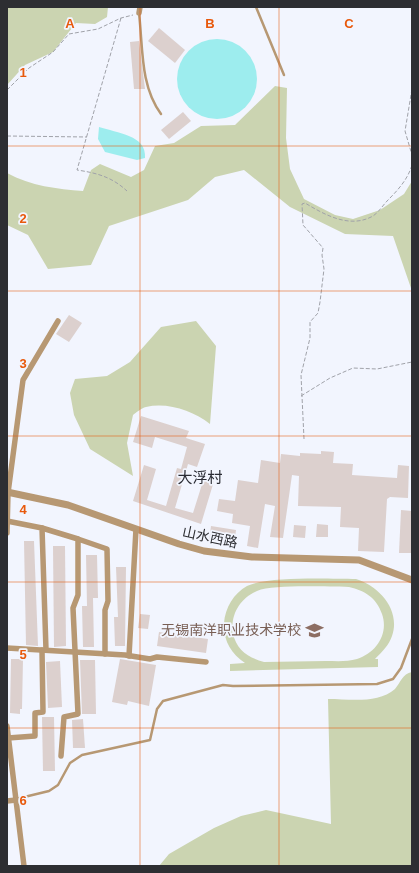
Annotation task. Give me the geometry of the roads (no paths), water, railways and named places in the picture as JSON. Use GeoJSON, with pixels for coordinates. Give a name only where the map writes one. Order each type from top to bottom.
{"type":"FeatureCollection","features":[{"type":"Feature","properties":{"kind":"street"},"geometry":{"type":"LineString","coordinates":[[7,533],[8,493],[24,380],[58,322]]}},
{"type":"Feature","properties":{"kind":"street","name":"山水西路"},"geometry":{"type":"LineString","coordinates":[[8,493],[68,505],[178,544],[225,555],[252,558],[359,560],[412,580]]}},
{"type":"Feature","properties":{"kind":"street"},"geometry":{"type":"LineString","coordinates":[[7,521],[42,528],[107,549],[108,601],[105,610],[105,654]]}},
{"type":"Feature","properties":{"kind":"street"},"geometry":{"type":"LineString","coordinates":[[8,738],[35,736],[35,713],[42,712],[44,650],[42,528]]}},
{"type":"Feature","properties":{"kind":"street"},"geometry":{"type":"LineString","coordinates":[[129,656],[136,529]]}},
{"type":"Feature","properties":{"kind":"street"},"geometry":{"type":"LineString","coordinates":[[61,756],[64,717],[78,714],[73,608],[78,595],[78,539]]}},
{"type":"Feature","properties":{"kind":"street"},"geometry":{"type":"LineString","coordinates":[[7,648],[206,662]]}},
{"type":"Feature","properties":{"kind":"street"},"geometry":{"type":"LineString","coordinates":[[7,726],[24,866]]}},
{"type":"Feature","properties":{"kind":"street"},"geometry":{"type":"LineString","coordinates":[[7,802],[16,800]]}},
{"type":"Feature","properties":{"kind":"lane"},"geometry":{"type":"LineString","coordinates":[[256,7],[284,75]]}},
{"type":"Feature","properties":{"kind":"lane"},"geometry":{"type":"LineString","coordinates":[[139,10],[146,84],[153,103],[161,114]]}},
{"type":"Feature","properties":{"kind":"lane"},"geometry":{"type":"LineString","coordinates":[[16,800],[49,791],[58,785],[70,763],[82,755],[150,740],[157,709],[163,701],[223,685],[377,684],[393,679],[401,668],[412,639]]}},
{"type":"Feature","properties":{"kind":"water"},"geometry":{"type":"Polygon","coordinates":[[[217,39],[232,42],[245,51],[254,64],[257,79],[254,94],[245,107],[232,116],[217,119],[202,116],[189,107],[180,94],[177,79],[180,64],[189,51],[202,42],[217,39]]]}},
{"type":"Feature","properties":{"kind":"water"},"geometry":{"type":"Polygon","coordinates":[[[99,127],[122,133],[136,140],[141,144],[144,150],[145,158],[137,160],[105,152],[98,139],[99,127]]]}},
{"type":"Feature","properties":{"kind":"place","name":"无锡南洋职业技术学校"},"geometry":{"type":"Point","coordinates":[314,630]}},
{"type":"Feature","properties":{"kind":"district","name":"大浮村"},"geometry":{"type":"Point","coordinates":[200,478]}}]}
